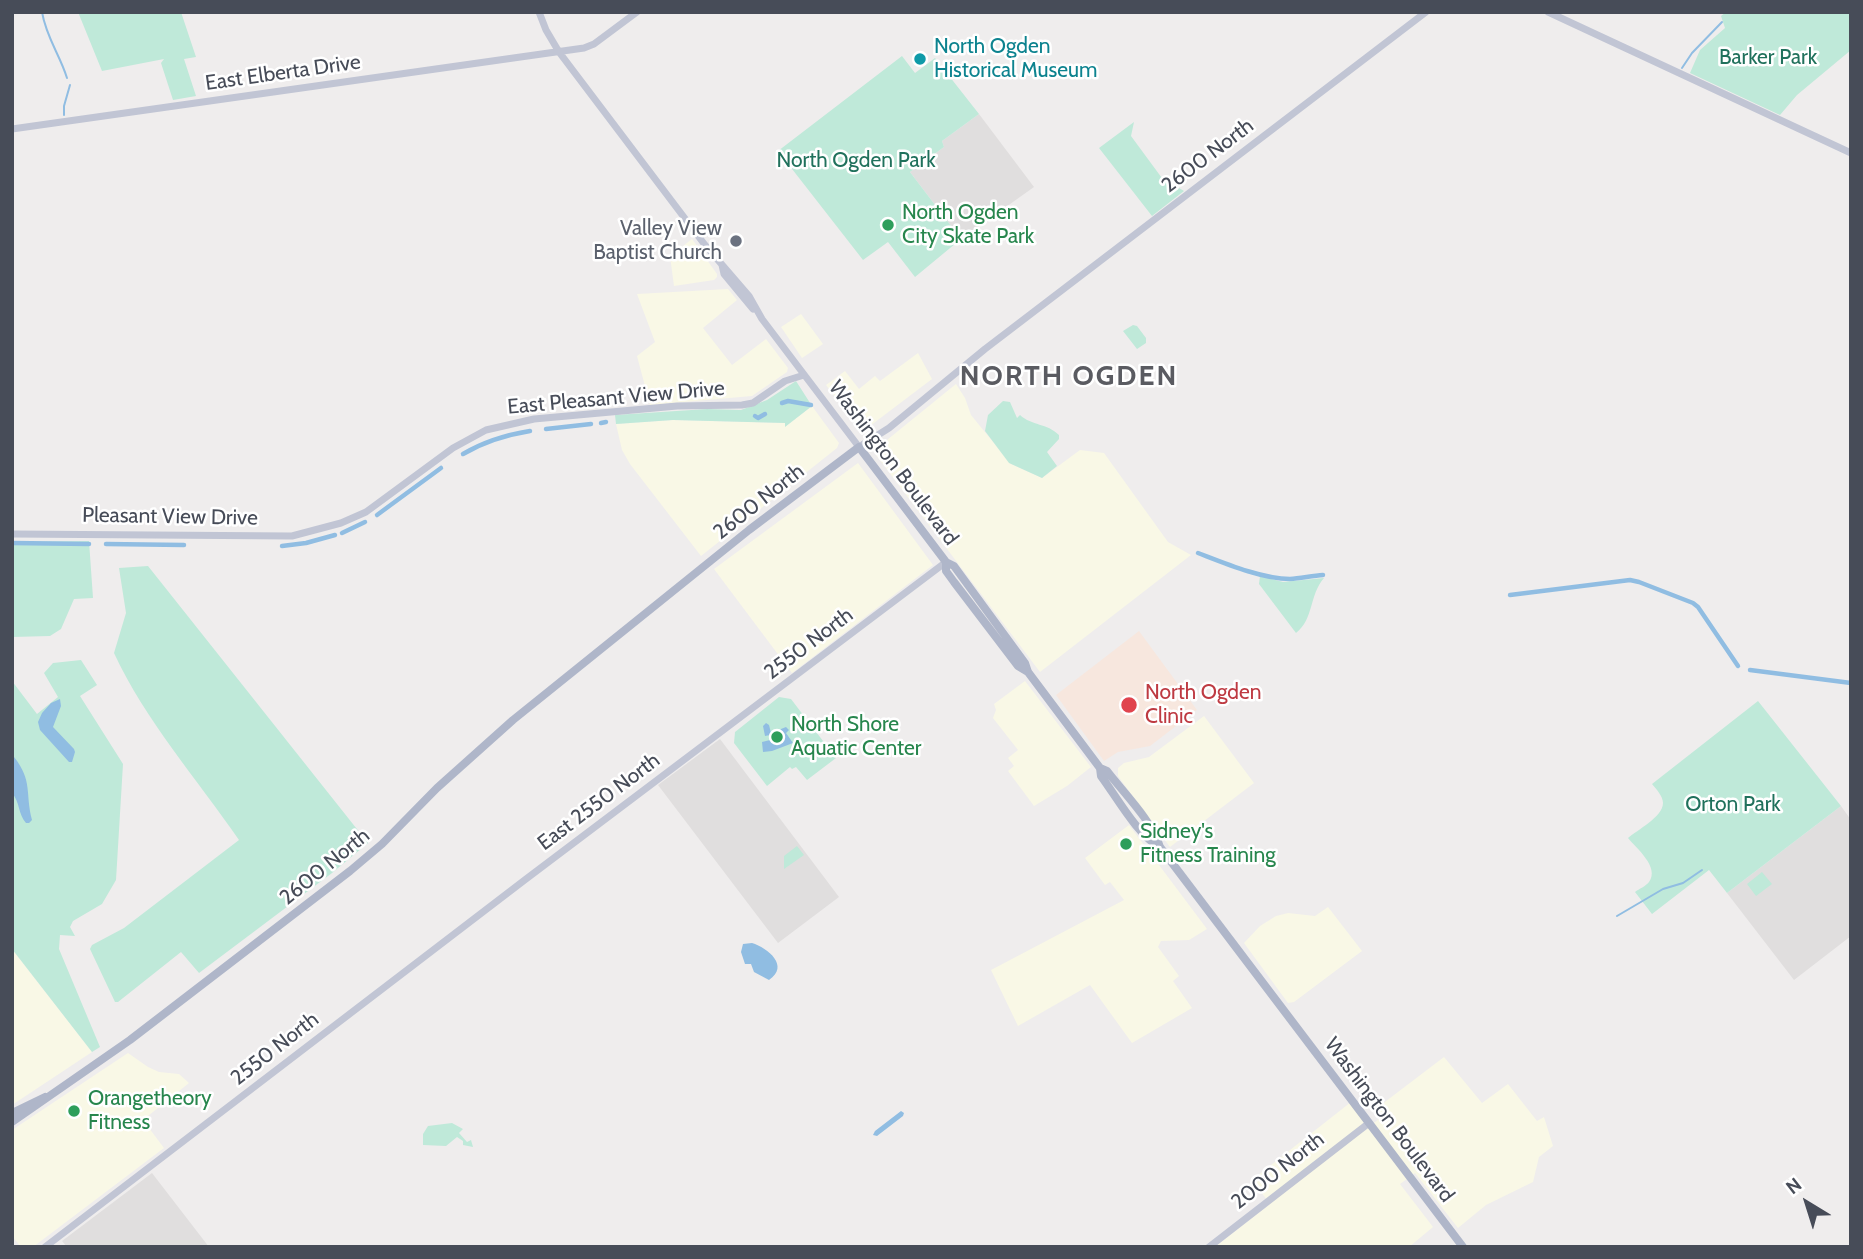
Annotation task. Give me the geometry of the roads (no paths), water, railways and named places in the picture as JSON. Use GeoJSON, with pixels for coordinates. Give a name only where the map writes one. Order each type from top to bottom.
{"type":"FeatureCollection","features":[{"type":"Feature","properties":{"kind":"main road","name":"Washington Boulevard"},"geometry":{"type":"LineString","coordinates":[[859,447],[999,627],[1025,663],[1028,672],[1100,768],[1101,776],[1131,817],[1151,842],[1160,846],[1463,1247]]}},
{"type":"Feature","properties":{"kind":"main road","name":"2600 North"},"geometry":{"type":"LineString","coordinates":[[47,1096],[130,1040],[350,871],[513,720],[749,530],[859,447]]}},
{"type":"Feature","properties":{"kind":"main road"},"geometry":{"type":"LineString","coordinates":[[946,562],[946,571],[1018,666],[1028,672]]}},
{"type":"Feature","properties":{"kind":"main road"},"geometry":{"type":"LineString","coordinates":[[12,1113],[47,1096]]}},
{"type":"Feature","properties":{"kind":"main road"},"geometry":{"type":"LineString","coordinates":[[12,1122],[35,1108],[47,1096]]}},
{"type":"Feature","properties":{"kind":"street","name":"Washington Boulevard"},"geometry":{"type":"LineString","coordinates":[[539,12],[558,52],[722,265],[724,274],[756,311],[859,447]]}},
{"type":"Feature","properties":{"kind":"street","name":"East Elberta Drive"},"geometry":{"type":"LineString","coordinates":[[12,129],[558,52],[590,46],[637,12]]}},
{"type":"Feature","properties":{"kind":"street","name":"2600 North"},"geometry":{"type":"LineString","coordinates":[[859,447],[889,428],[985,349],[1426,12]]}},
{"type":"Feature","properties":{"kind":"street"},"geometry":{"type":"LineString","coordinates":[[1548,12],[1851,153]]}},
{"type":"Feature","properties":{"kind":"street"},"geometry":{"type":"LineString","coordinates":[[785,381],[797,366]]}},
{"type":"Feature","properties":{"kind":"street","name":"East Pleasant View Drive"},"geometry":{"type":"LineString","coordinates":[[326,528],[366,512],[453,448],[486,430],[534,419],[677,406],[742,405],[760,399],[785,381],[804,375]]}},
{"type":"Feature","properties":{"kind":"street","name":"Pleasant View Drive"},"geometry":{"type":"LineString","coordinates":[[12,534],[292,536],[326,528]]}},
{"type":"Feature","properties":{"kind":"street","name":"2550 North"},"geometry":{"type":"LineString","coordinates":[[693,754],[946,562]]}},
{"type":"Feature","properties":{"kind":"street","name":"East 2550 North"},"geometry":{"type":"LineString","coordinates":[[526,879],[693,754]]}},
{"type":"Feature","properties":{"kind":"street","name":"2550 North"},"geometry":{"type":"LineString","coordinates":[[45,1247],[526,879]]}},
{"type":"Feature","properties":{"kind":"street","name":"2000 North"},"geometry":{"type":"LineString","coordinates":[[1209,1247],[1369,1123]]}},
{"type":"Feature","properties":{"kind":"water"},"geometry":{"type":"Polygon","coordinates":[[[60,699],[61,706],[53,727],[74,749],[72,762],[69,762],[40,730],[38,722],[51,703],[60,699]]]}},
{"type":"Feature","properties":{"kind":"water"},"geometry":{"type":"Polygon","coordinates":[[[766,723],[771,733],[786,727],[789,730],[786,733],[793,743],[763,752],[762,742],[770,740],[770,735],[765,736],[763,726],[766,723]]]}},
{"type":"Feature","properties":{"kind":"water"},"geometry":{"type":"Polygon","coordinates":[[[14,757],[26,780],[32,820],[29,823],[23,819],[12,793],[14,757]]]}},
{"type":"Feature","properties":{"kind":"water"},"geometry":{"type":"Polygon","coordinates":[[[752,943],[770,953],[777,963],[775,975],[769,980],[754,972],[751,964],[745,964],[741,952],[743,944],[752,943]]]}},
{"type":"Feature","properties":{"kind":"water"},"geometry":{"type":"Polygon","coordinates":[[[901,1111],[903,1116],[877,1136],[873,1135],[875,1131],[901,1111]]]}},
{"type":"Feature","properties":{"kind":"waterway"},"geometry":{"type":"LineString","coordinates":[[42,12],[67,78]]}},
{"type":"Feature","properties":{"kind":"waterway"},"geometry":{"type":"LineString","coordinates":[[1682,68],[1692,53],[1722,22]]}},
{"type":"Feature","properties":{"kind":"waterway"},"geometry":{"type":"LineString","coordinates":[[64,115],[70,85]]}},
{"type":"Feature","properties":{"kind":"waterway"},"geometry":{"type":"LineString","coordinates":[[782,403],[788,401],[811,405]]}},
{"type":"Feature","properties":{"kind":"waterway"},"geometry":{"type":"LineString","coordinates":[[755,416],[758,418],[765,414]]}},
{"type":"Feature","properties":{"kind":"waterway"},"geometry":{"type":"LineString","coordinates":[[601,423],[606,422]]}},
{"type":"Feature","properties":{"kind":"waterway"},"geometry":{"type":"LineString","coordinates":[[546,429],[591,424]]}},
{"type":"Feature","properties":{"kind":"waterway"},"geometry":{"type":"LineString","coordinates":[[463,454],[495,439],[530,431]]}},
{"type":"Feature","properties":{"kind":"waterway"},"geometry":{"type":"LineString","coordinates":[[377,515],[441,468]]}},
{"type":"Feature","properties":{"kind":"waterway"},"geometry":{"type":"LineString","coordinates":[[342,533],[365,522]]}},
{"type":"Feature","properties":{"kind":"waterway"},"geometry":{"type":"LineString","coordinates":[[282,546],[335,535]]}},
{"type":"Feature","properties":{"kind":"waterway"},"geometry":{"type":"LineString","coordinates":[[12,543],[89,544]]}},
{"type":"Feature","properties":{"kind":"waterway"},"geometry":{"type":"LineString","coordinates":[[106,544],[184,545]]}},
{"type":"Feature","properties":{"kind":"waterway"},"geometry":{"type":"LineString","coordinates":[[1198,553],[1267,576],[1290,579],[1323,575]]}},
{"type":"Feature","properties":{"kind":"waterway"},"geometry":{"type":"LineString","coordinates":[[1510,595],[1630,580],[1639,582],[1698,607],[1738,666]]}},
{"type":"Feature","properties":{"kind":"waterway"},"geometry":{"type":"LineString","coordinates":[[1750,670],[1851,683]]}},
{"type":"Feature","properties":{"kind":"waterway"},"geometry":{"type":"LineString","coordinates":[[1617,916],[1663,889],[1683,883],[1702,870]]}},
{"type":"Feature","properties":{"kind":"place","name":"North Ogden Historical Museum"},"geometry":{"type":"Point","coordinates":[920,59]}},
{"type":"Feature","properties":{"kind":"place","name":"North Ogden City Skate Park"},"geometry":{"type":"Point","coordinates":[888,225]}},
{"type":"Feature","properties":{"kind":"place","name":"Valley View Baptist Church"},"geometry":{"type":"Point","coordinates":[736,241]}},
{"type":"Feature","properties":{"kind":"place","name":"North Ogden Clinic"},"geometry":{"type":"Point","coordinates":[1129,705]}},
{"type":"Feature","properties":{"kind":"place","name":"North Shore Aquatic Center"},"geometry":{"type":"Point","coordinates":[777,737]}},
{"type":"Feature","properties":{"kind":"place","name":"Sidney's Fitness Training"},"geometry":{"type":"Point","coordinates":[1126,844]}},
{"type":"Feature","properties":{"kind":"place","name":"Orangetheory Fitness"},"geometry":{"type":"Point","coordinates":[74,1111]}},
{"type":"Feature","properties":{"kind":"district","name":"NORTH OGDEN"},"geometry":{"type":"Point","coordinates":[1069,377]}},
{"type":"Feature","properties":{"kind":"park label","name":"Barker Park"},"geometry":{"type":"Point","coordinates":[1768,58]}},
{"type":"Feature","properties":{"kind":"park label","name":"North Ogden Park"},"geometry":{"type":"Point","coordinates":[856,161]}},
{"type":"Feature","properties":{"kind":"park label","name":"Orton Park"},"geometry":{"type":"Point","coordinates":[1733,805]}}]}
